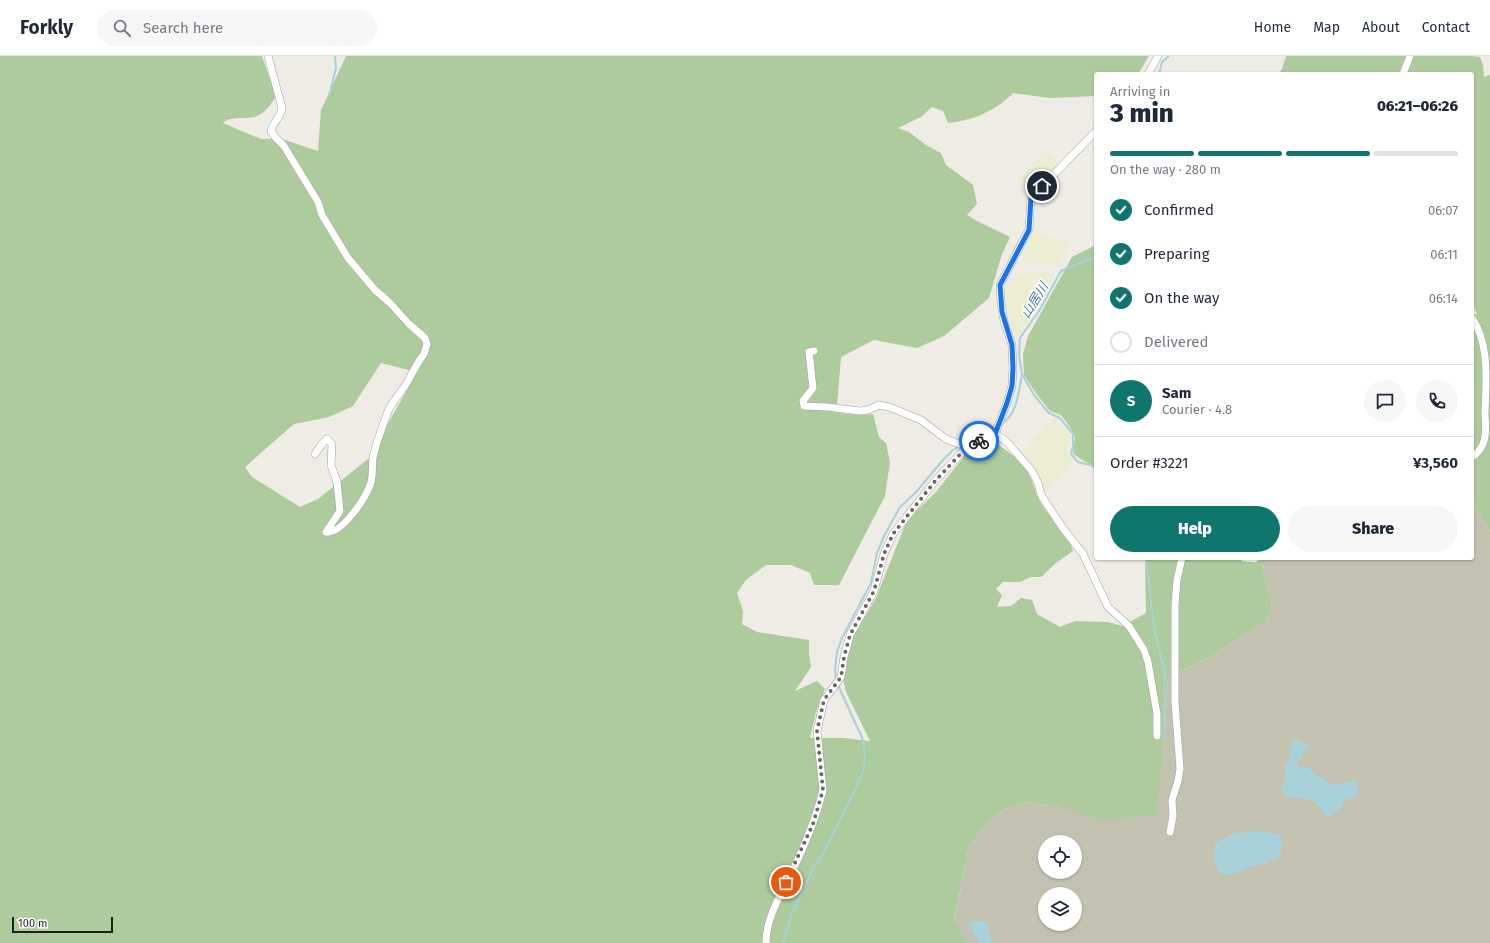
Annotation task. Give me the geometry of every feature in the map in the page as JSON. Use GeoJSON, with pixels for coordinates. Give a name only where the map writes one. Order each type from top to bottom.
{"type":"FeatureCollection","features":[{"type":"Feature","properties":{"kind":"street"},"geometry":{"type":"LineString","coordinates":[[268,56],[282,108],[282,113],[273,124],[271,131],[284,146],[318,202],[322,215],[348,258],[375,290],[425,338],[427,344],[424,354],[389,410],[376,449],[371,482],[366,495],[359,506],[341,526],[335,531],[328,533],[326,532],[328,528],[340,511],[337,482],[331,465],[332,444],[327,439],[315,454]]}},
{"type":"Feature","properties":{"kind":"street"},"geometry":{"type":"LineString","coordinates":[[1149,72],[1158,56]]}},
{"type":"Feature","properties":{"kind":"street"},"geometry":{"type":"LineString","coordinates":[[1404,72],[1410,56]]}},
{"type":"Feature","properties":{"kind":"street"},"geometry":{"type":"LineString","coordinates":[[766,943],[768,924],[782,889],[813,824],[823,790],[817,731],[824,700],[841,677],[844,657],[850,635],[874,591],[884,554],[893,534],[936,480],[967,447],[995,434],[1012,386],[1013,368],[1012,345],[1003,315],[1000,285],[1029,230],[1031,198],[1094,133]]}},
{"type":"Feature","properties":{"kind":"street"},"geometry":{"type":"LineString","coordinates":[[1474,320],[1482,338],[1487,359],[1485,439],[1479,452],[1474,456]]}},
{"type":"Feature","properties":{"kind":"street"},"geometry":{"type":"LineString","coordinates":[[814,351],[809,352],[813,388],[803,401],[804,406],[860,411],[868,410],[879,405],[889,407],[921,420],[946,439],[967,447]]}},
{"type":"Feature","properties":{"kind":"street"},"geometry":{"type":"LineString","coordinates":[[995,434],[1006,441],[1032,471],[1038,483],[1041,495],[1062,527],[1083,554],[1108,607],[1129,626],[1144,650],[1148,662],[1157,714],[1157,736]]}},
{"type":"Feature","properties":{"kind":"street"},"geometry":{"type":"LineString","coordinates":[[1170,832],[1173,816],[1172,800],[1180,769],[1175,702],[1175,605],[1177,580],[1182,560]]}},
{"type":"Feature","properties":{"kind":"shaded area"},"geometry":{"type":"Polygon","coordinates":[[[1474,504],[1490,532],[1490,943],[969,943],[954,922],[969,847],[991,819],[1007,808],[1029,802],[1059,807],[1163,759],[1168,678],[1214,655],[1266,621],[1272,606],[1260,560],[1474,560],[1474,504]]]}},
{"type":"Feature","properties":{"kind":"green space"},"geometry":{"type":"Polygon","coordinates":[[[0,56],[262,56],[276,97],[261,114],[251,118],[231,119],[223,123],[261,139],[282,139],[318,151],[321,110],[346,56],[1149,56],[1139,72],[1094,72],[1094,96],[1050,98],[1013,93],[1006,100],[991,110],[966,120],[948,123],[943,111],[932,107],[921,117],[898,128],[909,132],[926,145],[941,153],[946,165],[973,185],[977,204],[967,215],[1010,237],[1002,254],[989,298],[944,336],[917,348],[874,340],[841,357],[837,405],[839,413],[860,415],[873,414],[879,437],[886,443],[890,462],[885,496],[839,585],[814,585],[810,573],[791,565],[766,565],[746,580],[737,593],[743,611],[742,624],[757,632],[809,640],[811,667],[795,691],[817,681],[825,689],[816,712],[810,738],[843,738],[870,741],[846,692],[839,661],[876,598],[907,520],[935,493],[966,454],[993,441],[1016,458],[1027,471],[1041,504],[1068,539],[1073,551],[1056,563],[1041,577],[1031,577],[1020,582],[1003,582],[996,589],[1002,595],[997,607],[1011,606],[1021,598],[1032,600],[1037,614],[1060,627],[1075,621],[1108,622],[1122,626],[1146,613],[1145,560],[1260,560],[1272,606],[1266,621],[1214,655],[1168,678],[1163,759],[1155,815],[1102,820],[1059,807],[1029,802],[1007,808],[991,819],[969,847],[954,921],[969,943],[0,943],[0,56]],[[381,363],[353,406],[329,417],[294,424],[245,467],[252,477],[300,507],[318,499],[368,459],[417,372],[381,363]]]}},
{"type":"Feature","properties":{"kind":"green space"},"geometry":{"type":"Polygon","coordinates":[[[1286,56],[1471,56],[1480,57],[1483,65],[1484,77],[1490,75],[1490,532],[1474,504],[1474,315],[1477,314],[1474,307],[1474,72],[1280,72],[1286,56]]]}},
{"type":"Feature","properties":{"kind":"green space"},"geometry":{"type":"Polygon","coordinates":[[[1046,152],[1058,162],[1058,164],[1031,191],[1028,190],[1017,178],[1043,153],[1046,152]]]}},
{"type":"Feature","properties":{"kind":"green space"},"geometry":{"type":"Polygon","coordinates":[[[1032,230],[1051,238],[1067,241],[1071,245],[1057,264],[1026,265],[1021,252],[1032,230]]]}},
{"type":"Feature","properties":{"kind":"green space"},"geometry":{"type":"Polygon","coordinates":[[[1094,246],[1094,467],[1073,453],[1075,437],[1070,427],[1061,415],[1050,411],[1024,375],[1023,354],[1028,336],[1072,257],[1094,246]]]}},
{"type":"Feature","properties":{"kind":"green space"},"geometry":{"type":"Polygon","coordinates":[[[1031,272],[1055,274],[1025,328],[1016,339],[1012,332],[1004,294],[1005,289],[1019,274],[1031,272]]]}},
{"type":"Feature","properties":{"kind":"green space"},"geometry":{"type":"Polygon","coordinates":[[[1056,418],[1066,430],[1070,439],[1066,450],[1075,463],[1044,494],[1033,468],[1022,453],[1053,419],[1056,418]]]}},
{"type":"Feature","properties":{"kind":"water"},"geometry":{"type":"Polygon","coordinates":[[[1292,738],[1310,745],[1309,748],[1303,751],[1302,757],[1297,762],[1298,766],[1309,768],[1315,775],[1324,779],[1330,785],[1354,780],[1358,783],[1357,796],[1345,800],[1341,808],[1328,818],[1322,809],[1315,803],[1309,800],[1288,796],[1281,791],[1286,773],[1283,766],[1289,762],[1292,738]]]}},
{"type":"Feature","properties":{"kind":"water"},"geometry":{"type":"Polygon","coordinates":[[[1260,831],[1278,834],[1281,837],[1282,848],[1279,857],[1264,864],[1249,867],[1233,874],[1222,874],[1219,872],[1214,861],[1215,843],[1235,833],[1260,831]]]}},
{"type":"Feature","properties":{"kind":"water"},"geometry":{"type":"Polygon","coordinates":[[[976,921],[983,921],[988,924],[992,943],[980,943],[978,941],[967,924],[976,921]]]}},
{"type":"Feature","properties":{"kind":"waterway"},"geometry":{"type":"LineString","coordinates":[[329,96],[336,68],[335,56]]}},
{"type":"Feature","properties":{"kind":"waterway","name":"山居川"},"geometry":{"type":"LineString","coordinates":[[1160,72],[1162,62],[1169,56]]}},
{"type":"Feature","properties":{"kind":"waterway","name":"山居川"},"geometry":{"type":"LineString","coordinates":[[1094,258],[1061,271],[1039,311],[1020,338],[1019,354],[1022,374],[1034,395],[1049,413],[1060,418],[1073,434],[1071,454],[1078,462],[1094,467]]}},
{"type":"Feature","properties":{"kind":"waterway"},"geometry":{"type":"LineString","coordinates":[[1001,424],[1011,415],[1014,409],[1022,374]]}},
{"type":"Feature","properties":{"kind":"waterway"},"geometry":{"type":"LineString","coordinates":[[963,443],[995,427]]}},
{"type":"Feature","properties":{"kind":"waterway"},"geometry":{"type":"LineString","coordinates":[[836,679],[835,670],[837,652],[842,638],[871,583],[877,553],[884,536],[900,507],[916,492],[943,460],[953,450],[960,446]]}},
{"type":"Feature","properties":{"kind":"waterway"},"geometry":{"type":"LineString","coordinates":[[1146,560],[1154,627],[1165,674],[1164,739]]}},
{"type":"Feature","properties":{"kind":"waterway"},"geometry":{"type":"LineString","coordinates":[[783,943],[792,913],[864,770],[865,755],[863,740],[838,685]]}},
{"type":"Feature","properties":{"kind":"way so far"},"geometry":{"type":"LineString","coordinates":[[786,882],[813,824],[823,790],[817,731],[824,700],[841,677],[844,657],[850,635],[862,616],[874,591],[884,554],[893,534],[903,519],[936,480],[967,447],[979,441]]}},
{"type":"Feature","properties":{"kind":"route"},"geometry":{"type":"LineString","coordinates":[[979,441],[995,434],[1012,386],[1012,345],[1002,312],[1000,285],[1029,230],[1031,198],[1042,186]]}}]}
